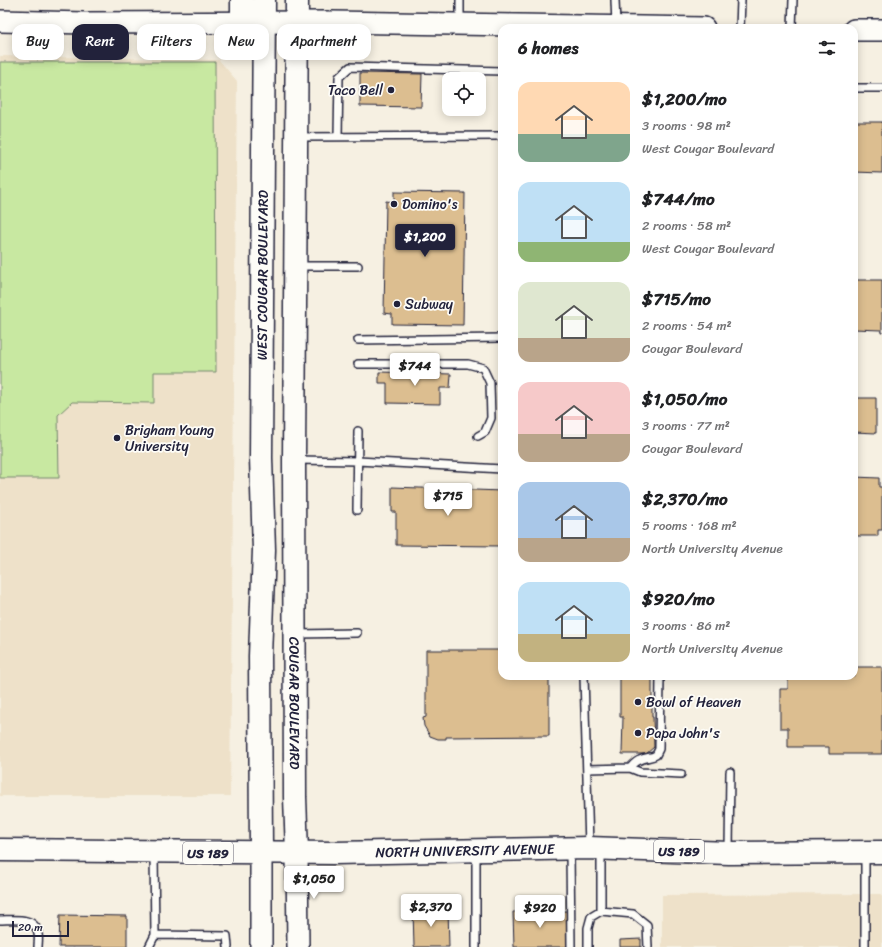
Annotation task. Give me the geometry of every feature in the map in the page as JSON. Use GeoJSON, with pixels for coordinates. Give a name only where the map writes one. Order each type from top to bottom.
{"type":"FeatureCollection","features":[{"type":"Feature","properties":{"kind":"main road"},"geometry":{"type":"LineString","coordinates":[[242,0],[242,22]]}},
{"type":"Feature","properties":{"kind":"main road","name":"WEST COUGAR BOULEVARD"},"geometry":{"type":"LineString","coordinates":[[261,853],[260,656],[264,550],[261,458],[264,0]]}},
{"type":"Feature","properties":{"kind":"main road"},"geometry":{"type":"LineString","coordinates":[[294,460],[297,0]]}},
{"type":"Feature","properties":{"kind":"main road"},"geometry":{"type":"LineString","coordinates":[[0,21],[86,23],[296,22],[498,26]]}},
{"type":"Feature","properties":{"kind":"main road"},"geometry":{"type":"LineString","coordinates":[[858,30],[882,30]]}},
{"type":"Feature","properties":{"kind":"main road","name":"COUGAR BOULEVARD"},"geometry":{"type":"LineString","coordinates":[[294,460],[295,797],[298,853],[298,947]]}},
{"type":"Feature","properties":{"kind":"main road","name":"NORTH UNIVERSITY AVENUE"},"geometry":{"type":"LineString","coordinates":[[0,850],[261,853],[398,853],[587,849],[729,853],[873,852]]}},
{"type":"Feature","properties":{"kind":"main road"},"geometry":{"type":"LineString","coordinates":[[261,853],[261,947]]}},
{"type":"Feature","properties":{"kind":"lane"},"geometry":{"type":"LineString","coordinates":[[460,0],[460,25]]}},
{"type":"Feature","properties":{"kind":"lane"},"geometry":{"type":"LineString","coordinates":[[611,24],[615,0]]}},
{"type":"Feature","properties":{"kind":"lane"},"geometry":{"type":"LineString","coordinates":[[740,24],[741,0]]}},
{"type":"Feature","properties":{"kind":"lane"},"geometry":{"type":"LineString","coordinates":[[792,24],[793,0]]}},
{"type":"Feature","properties":{"kind":"lane"},"geometry":{"type":"LineString","coordinates":[[338,136],[339,77],[350,68],[498,71]]}},
{"type":"Feature","properties":{"kind":"lane"},"geometry":{"type":"LineString","coordinates":[[858,88],[882,88]]}},
{"type":"Feature","properties":{"kind":"lane"},"geometry":{"type":"LineString","coordinates":[[296,137],[498,136]]}},
{"type":"Feature","properties":{"kind":"lane"},"geometry":{"type":"LineString","coordinates":[[295,266],[358,266]]}},
{"type":"Feature","properties":{"kind":"lane"},"geometry":{"type":"LineString","coordinates":[[358,340],[498,338]]}},
{"type":"Feature","properties":{"kind":"lane"},"geometry":{"type":"LineString","coordinates":[[358,364],[468,364],[483,368],[490,383],[491,418],[485,432],[478,436]]}},
{"type":"Feature","properties":{"kind":"lane"},"geometry":{"type":"LineString","coordinates":[[358,431],[358,510]]}},
{"type":"Feature","properties":{"kind":"lane"},"geometry":{"type":"LineString","coordinates":[[294,460],[358,461],[498,469]]}},
{"type":"Feature","properties":{"kind":"lane"},"geometry":{"type":"LineString","coordinates":[[294,634],[358,633]]}},
{"type":"Feature","properties":{"kind":"lane"},"geometry":{"type":"LineString","coordinates":[[581,680],[585,684]]}},
{"type":"Feature","properties":{"kind":"lane"},"geometry":{"type":"LineString","coordinates":[[571,947],[587,849],[584,680]]}},
{"type":"Feature","properties":{"kind":"lane"},"geometry":{"type":"LineString","coordinates":[[630,768],[637,761],[648,759],[656,755],[659,749],[660,680]]}},
{"type":"Feature","properties":{"kind":"lane"},"geometry":{"type":"LineString","coordinates":[[587,769],[630,768],[640,772],[681,774]]}},
{"type":"Feature","properties":{"kind":"lane"},"geometry":{"type":"LineString","coordinates":[[729,853],[730,772]]}},
{"type":"Feature","properties":{"kind":"lane"},"geometry":{"type":"LineString","coordinates":[[587,849],[601,911]]}},
{"type":"Feature","properties":{"kind":"lane"},"geometry":{"type":"LineString","coordinates":[[476,851],[476,947]]}},
{"type":"Feature","properties":{"kind":"lane"},"geometry":{"type":"LineString","coordinates":[[149,947],[155,935],[154,852]]}},
{"type":"Feature","properties":{"kind":"lane"},"geometry":{"type":"LineString","coordinates":[[865,947],[873,852]]}},
{"type":"Feature","properties":{"kind":"lane"},"geometry":{"type":"LineString","coordinates":[[588,947],[588,928],[591,917],[601,911],[633,914],[647,925],[648,947]]}},
{"type":"Feature","properties":{"kind":"lane"},"geometry":{"type":"LineString","coordinates":[[0,920],[27,920],[38,932],[38,947]]}},
{"type":"Feature","properties":{"kind":"lane"},"geometry":{"type":"LineString","coordinates":[[155,935],[227,936],[228,947]]}},
{"type":"Feature","properties":{"kind":"shaded area","name":"Brigham Young University"},"geometry":{"type":"Polygon","coordinates":[[[0,56],[12,56],[12,60],[64,60],[64,57],[72,57],[72,60],[129,60],[129,58],[137,59],[137,60],[219,60],[237,81],[230,796],[0,796],[0,56]]]}},
{"type":"Feature","properties":{"kind":"shaded area"},"geometry":{"type":"Polygon","coordinates":[[[882,894],[882,947],[662,947],[662,895],[882,894]]]}},
{"type":"Feature","properties":{"kind":"green space"},"geometry":{"type":"Polygon","coordinates":[[[0,62],[215,62],[216,372],[154,372],[154,403],[72,402],[58,415],[59,478],[0,478],[0,62]]]}},
{"type":"Feature","properties":{"kind":"building","name":"Taco Bell"},"geometry":{"type":"Polygon","coordinates":[[[360,73],[422,74],[421,107],[360,106],[360,73]]]}},
{"type":"Feature","properties":{"kind":"building"},"geometry":{"type":"Polygon","coordinates":[[[858,122],[882,122],[882,173],[858,172],[858,122]]]}},
{"type":"Feature","properties":{"kind":"building"},"geometry":{"type":"Polygon","coordinates":[[[394,192],[465,193],[463,325],[392,324],[392,314],[384,313],[386,201],[394,202],[394,192]]]}},
{"type":"Feature","properties":{"kind":"building"},"geometry":{"type":"Polygon","coordinates":[[[858,280],[882,280],[882,333],[881,330],[858,329],[858,280]]]}},
{"type":"Feature","properties":{"kind":"building"},"geometry":{"type":"Polygon","coordinates":[[[379,372],[451,374],[450,388],[440,388],[440,404],[387,403],[387,383],[379,383],[379,372]]]}},
{"type":"Feature","properties":{"kind":"building"},"geometry":{"type":"Polygon","coordinates":[[[858,398],[876,398],[876,433],[858,432],[858,398]]]}},
{"type":"Feature","properties":{"kind":"building"},"geometry":{"type":"Polygon","coordinates":[[[858,477],[879,478],[879,487],[882,487],[882,530],[878,530],[878,536],[858,536],[858,477]]]}},
{"type":"Feature","properties":{"kind":"building"},"geometry":{"type":"Polygon","coordinates":[[[392,487],[498,491],[498,546],[396,545],[396,512],[392,512],[392,487]]]}},
{"type":"Feature","properties":{"kind":"building"},"geometry":{"type":"Polygon","coordinates":[[[426,650],[498,650],[498,680],[549,680],[549,736],[446,737],[446,739],[438,739],[430,736],[424,726],[423,718],[426,717],[426,650]]]}},
{"type":"Feature","properties":{"kind":"building"},"geometry":{"type":"Polygon","coordinates":[[[858,667],[882,667],[882,754],[829,754],[829,747],[788,747],[788,728],[780,728],[780,689],[788,689],[788,680],[858,680],[858,667]]]}},
{"type":"Feature","properties":{"kind":"building"},"geometry":{"type":"Polygon","coordinates":[[[620,680],[652,680],[654,747],[646,754],[622,754],[623,717],[620,717],[620,680]]]}},
{"type":"Feature","properties":{"kind":"building"},"geometry":{"type":"Polygon","coordinates":[[[448,908],[449,947],[414,947],[413,909],[448,908]]]}},
{"type":"Feature","properties":{"kind":"building"},"geometry":{"type":"Polygon","coordinates":[[[567,911],[567,947],[514,947],[513,912],[567,911]]]}},
{"type":"Feature","properties":{"kind":"building"},"geometry":{"type":"Polygon","coordinates":[[[60,915],[127,916],[127,947],[59,947],[60,915]]]}},
{"type":"Feature","properties":{"kind":"building"},"geometry":{"type":"Polygon","coordinates":[[[641,939],[641,947],[620,947],[620,940],[641,939]]]}},
{"type":"Feature","properties":{"kind":"place","name":"Taco Bell"},"geometry":{"type":"Point","coordinates":[391,90]}},
{"type":"Feature","properties":{"kind":"place","name":"Domino's"},"geometry":{"type":"Point","coordinates":[394,204]}},
{"type":"Feature","properties":{"kind":"place","name":"Subway"},"geometry":{"type":"Point","coordinates":[397,304]}},
{"type":"Feature","properties":{"kind":"place","name":"Brigham Young University"},"geometry":{"type":"Point","coordinates":[117,438]}},
{"type":"Feature","properties":{"kind":"place","name":"Bowl of Heaven"},"geometry":{"type":"Point","coordinates":[638,702]}},
{"type":"Feature","properties":{"kind":"place","name":"Papa John's"},"geometry":{"type":"Point","coordinates":[638,733]}}]}
